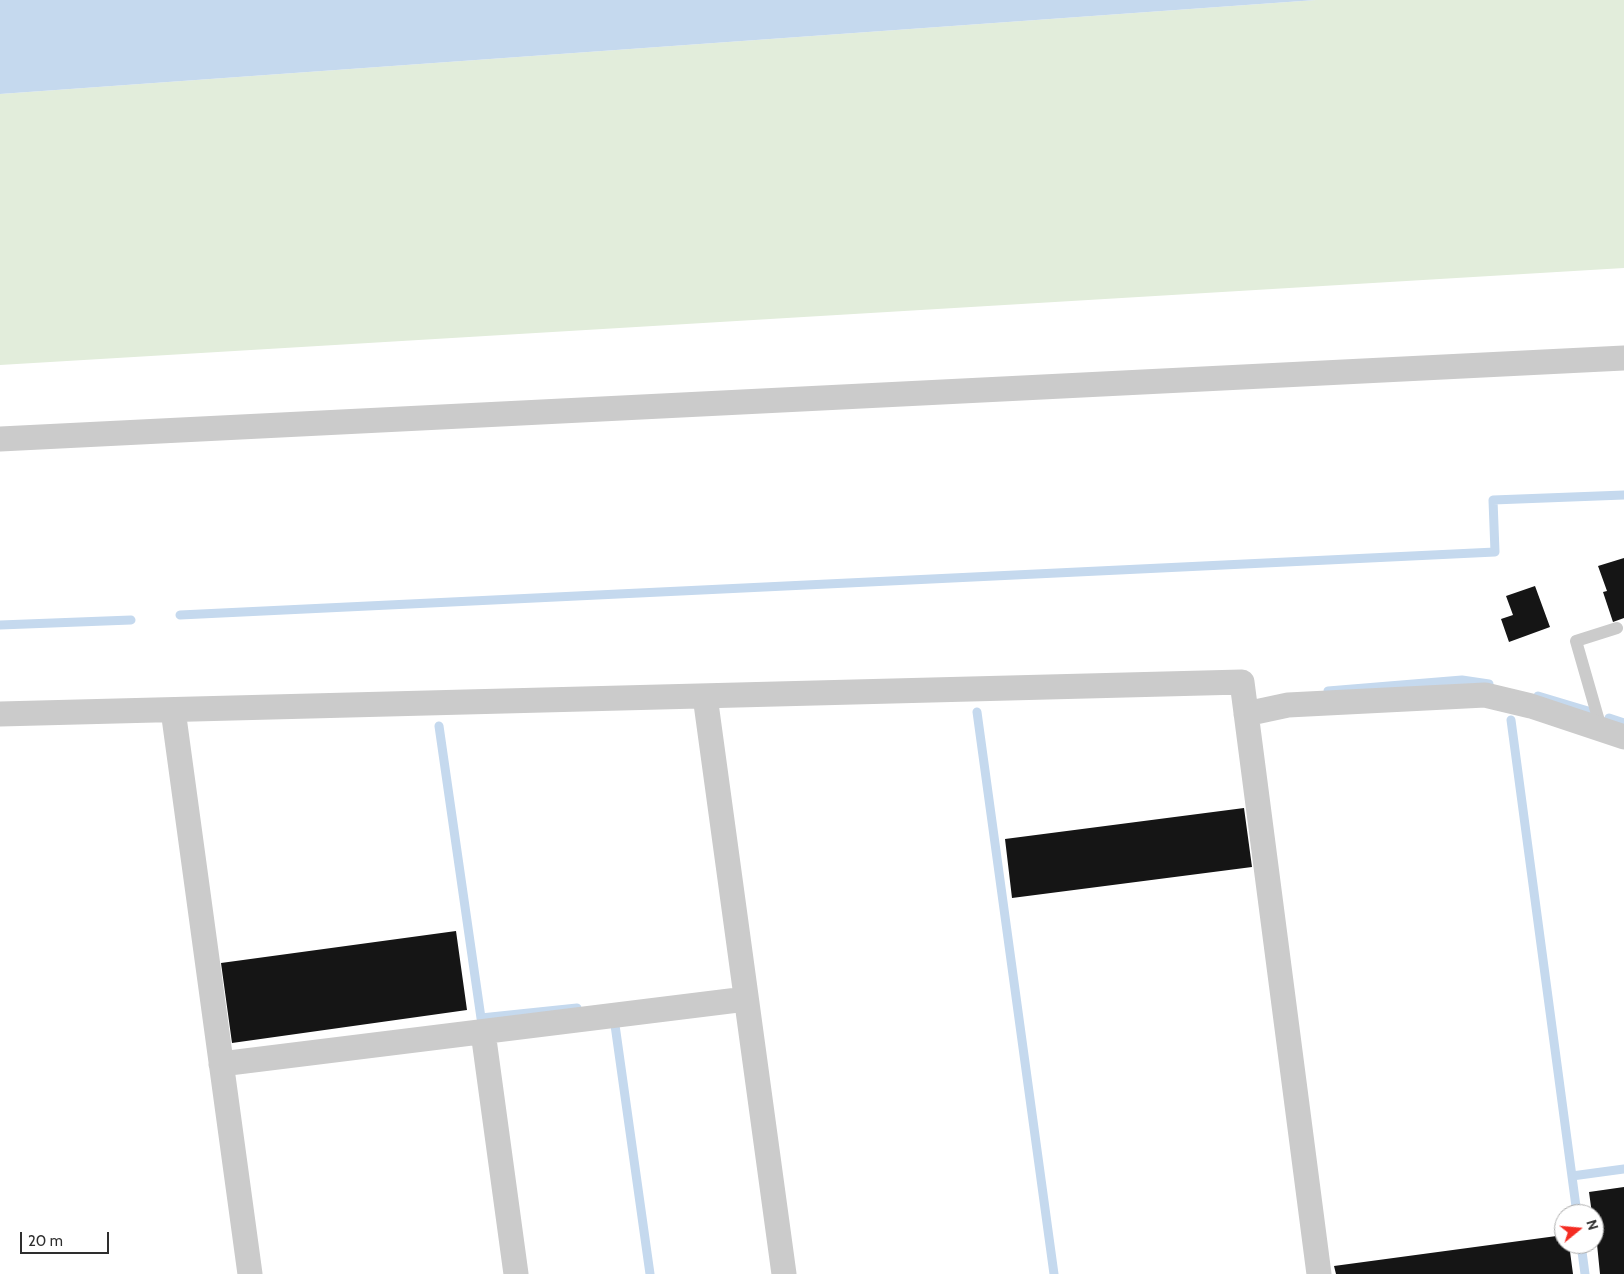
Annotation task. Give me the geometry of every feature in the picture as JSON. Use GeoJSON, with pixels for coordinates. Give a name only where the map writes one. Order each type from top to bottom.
{"type":"FeatureCollection","features":[{"type":"Feature","properties":{"kind":"street"},"geometry":{"type":"LineString","coordinates":[[0,439],[1624,358]]}},
{"type":"Feature","properties":{"kind":"street"},"geometry":{"type":"LineString","coordinates":[[0,714],[1242,682],[1319,1274]]}},
{"type":"Feature","properties":{"kind":"street"},"geometry":{"type":"LineString","coordinates":[[1246,714],[1288,705],[1485,695],[1531,706],[1624,737]]}},
{"type":"Feature","properties":{"kind":"street"},"geometry":{"type":"LineString","coordinates":[[705,696],[784,1274]]}},
{"type":"Feature","properties":{"kind":"street"},"geometry":{"type":"LineString","coordinates":[[173,710],[250,1274]]}},
{"type":"Feature","properties":{"kind":"street"},"geometry":{"type":"LineString","coordinates":[[222,1064],[746,999]]}},
{"type":"Feature","properties":{"kind":"street"},"geometry":{"type":"LineString","coordinates":[[483,1032],[516,1274]]}},
{"type":"Feature","properties":{"kind":"lane"},"geometry":{"type":"LineString","coordinates":[[1601,728],[1576,641],[1617,628]]}},
{"type":"Feature","properties":{"kind":"green space"},"geometry":{"type":"Polygon","coordinates":[[[1316,0],[1624,0],[1624,268],[0,365],[0,94],[1316,0]]]}},
{"type":"Feature","properties":{"kind":"water"},"geometry":{"type":"Polygon","coordinates":[[[0,0],[1316,0],[0,94],[0,0]]]}},
{"type":"Feature","properties":{"kind":"building"},"geometry":{"type":"Polygon","coordinates":[[[1624,558],[1624,618],[1613,622],[1603,592],[1607,591],[1598,566],[1624,558]]]}},
{"type":"Feature","properties":{"kind":"building"},"geometry":{"type":"Polygon","coordinates":[[[1535,586],[1550,627],[1509,642],[1501,619],[1513,615],[1506,596],[1535,586]]]}},
{"type":"Feature","properties":{"kind":"building"},"geometry":{"type":"Polygon","coordinates":[[[1244,808],[1252,867],[1012,898],[1005,839],[1244,808]]]}},
{"type":"Feature","properties":{"kind":"building"},"geometry":{"type":"Polygon","coordinates":[[[456,931],[467,1010],[232,1043],[221,963],[456,931]]]}},
{"type":"Feature","properties":{"kind":"building"},"geometry":{"type":"Polygon","coordinates":[[[1624,1187],[1624,1274],[1600,1274],[1598,1254],[1604,1254],[1604,1204],[1591,1204],[1589,1192],[1624,1187]]]}},
{"type":"Feature","properties":{"kind":"building"},"geometry":{"type":"Polygon","coordinates":[[[1554,1236],[1554,1254],[1570,1254],[1573,1274],[1336,1274],[1334,1266],[1554,1236]]]}},
{"type":"Feature","properties":{"kind":"waterway"},"geometry":{"type":"LineString","coordinates":[[180,615],[1495,552],[1493,500],[1624,495]]}},
{"type":"Feature","properties":{"kind":"waterway"},"geometry":{"type":"LineString","coordinates":[[0,625],[131,620]]}},
{"type":"Feature","properties":{"kind":"waterway"},"geometry":{"type":"LineString","coordinates":[[1328,691],[1462,680],[1489,684]]}},
{"type":"Feature","properties":{"kind":"waterway"},"geometry":{"type":"LineString","coordinates":[[1538,696],[1588,711]]}},
{"type":"Feature","properties":{"kind":"waterway"},"geometry":{"type":"LineString","coordinates":[[977,712],[1054,1274]]}},
{"type":"Feature","properties":{"kind":"waterway"},"geometry":{"type":"LineString","coordinates":[[1609,718],[1624,723]]}},
{"type":"Feature","properties":{"kind":"waterway"},"geometry":{"type":"LineString","coordinates":[[1511,720],[1576,1204]]}},
{"type":"Feature","properties":{"kind":"waterway"},"geometry":{"type":"LineString","coordinates":[[439,726],[481,1018],[577,1008]]}},
{"type":"Feature","properties":{"kind":"waterway"},"geometry":{"type":"LineString","coordinates":[[615,1025],[650,1274]]}},
{"type":"Feature","properties":{"kind":"waterway"},"geometry":{"type":"LineString","coordinates":[[1572,1176],[1624,1169]]}},
{"type":"Feature","properties":{"kind":"waterway"},"geometry":{"type":"LineString","coordinates":[[1582,1254],[1585,1274]]}}]}
